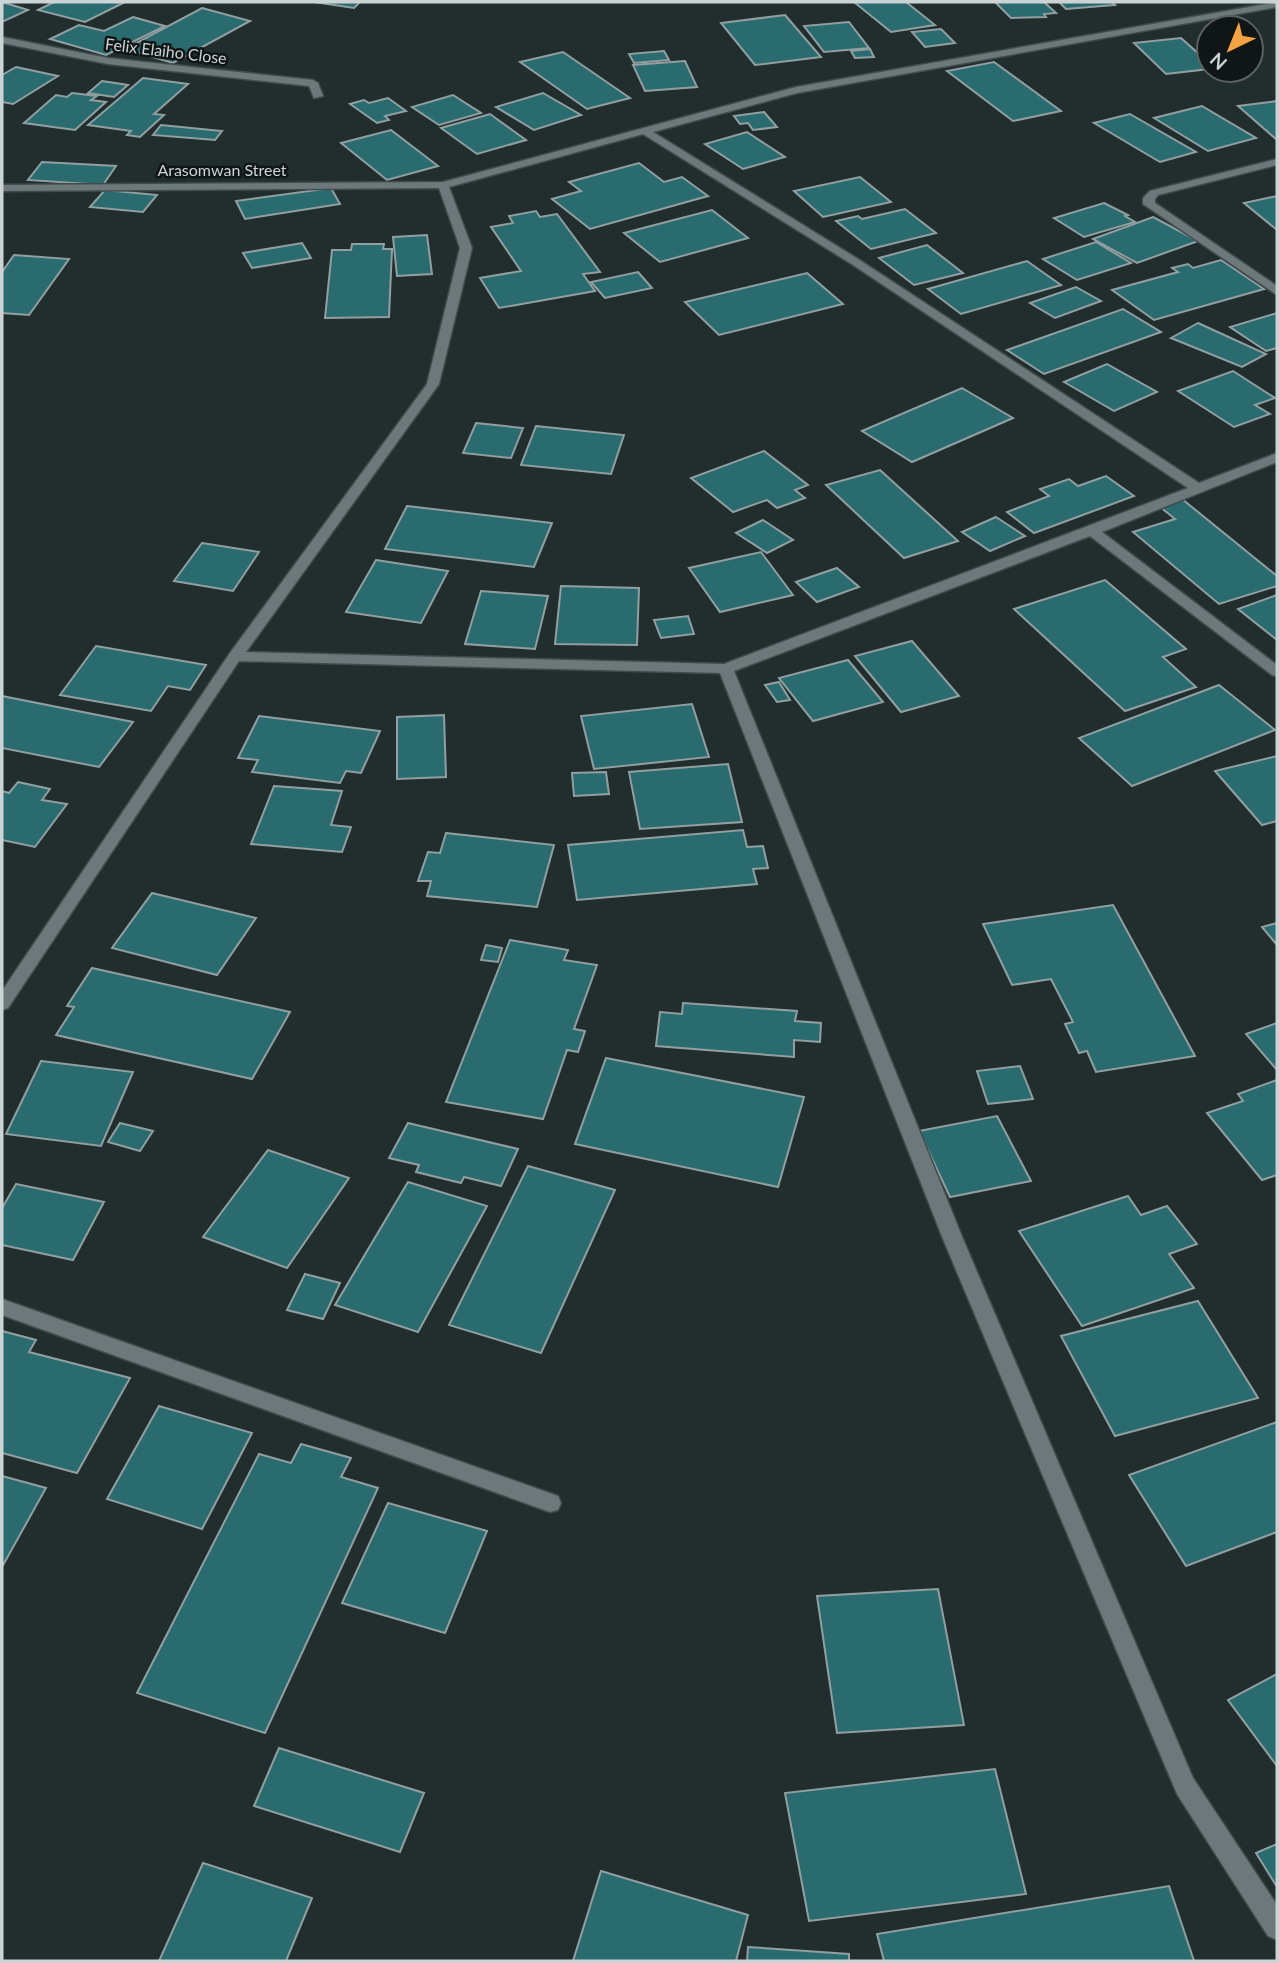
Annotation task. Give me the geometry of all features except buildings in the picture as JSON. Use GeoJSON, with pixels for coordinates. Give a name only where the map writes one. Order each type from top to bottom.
{"type":"FeatureCollection","features":[{"type":"Feature","properties":{"kind":"street","name":"Arasomwan Street"},"geometry":{"type":"LineString","coordinates":[[2,188],[443,185],[796,90],[1277,4]]}},
{"type":"Feature","properties":{"kind":"street","name":"Felix Elaiho Close"},"geometry":{"type":"LineString","coordinates":[[2,40],[108,61],[313,83],[318,96]]}},
{"type":"Feature","properties":{"kind":"street"},"geometry":{"type":"LineString","coordinates":[[645,131],[854,261],[1197,488]]}},
{"type":"Feature","properties":{"kind":"street"},"geometry":{"type":"LineString","coordinates":[[1277,162],[1154,194],[1149,198],[1149,204],[1277,291]]}},
{"type":"Feature","properties":{"kind":"street"},"geometry":{"type":"LineString","coordinates":[[2,1004],[235,656],[433,384],[466,248],[443,185]]}},
{"type":"Feature","properties":{"kind":"street"},"geometry":{"type":"LineString","coordinates":[[235,656],[726,669],[1092,531],[1277,457]]}},
{"type":"Feature","properties":{"kind":"street"},"geometry":{"type":"LineString","coordinates":[[1092,531],[1277,672]]}},
{"type":"Feature","properties":{"kind":"street"},"geometry":{"type":"LineString","coordinates":[[726,669],[953,1239],[1185,1786],[1277,1927]]}},
{"type":"Feature","properties":{"kind":"street"},"geometry":{"type":"LineString","coordinates":[[2,1307],[550,1503]]}}]}
